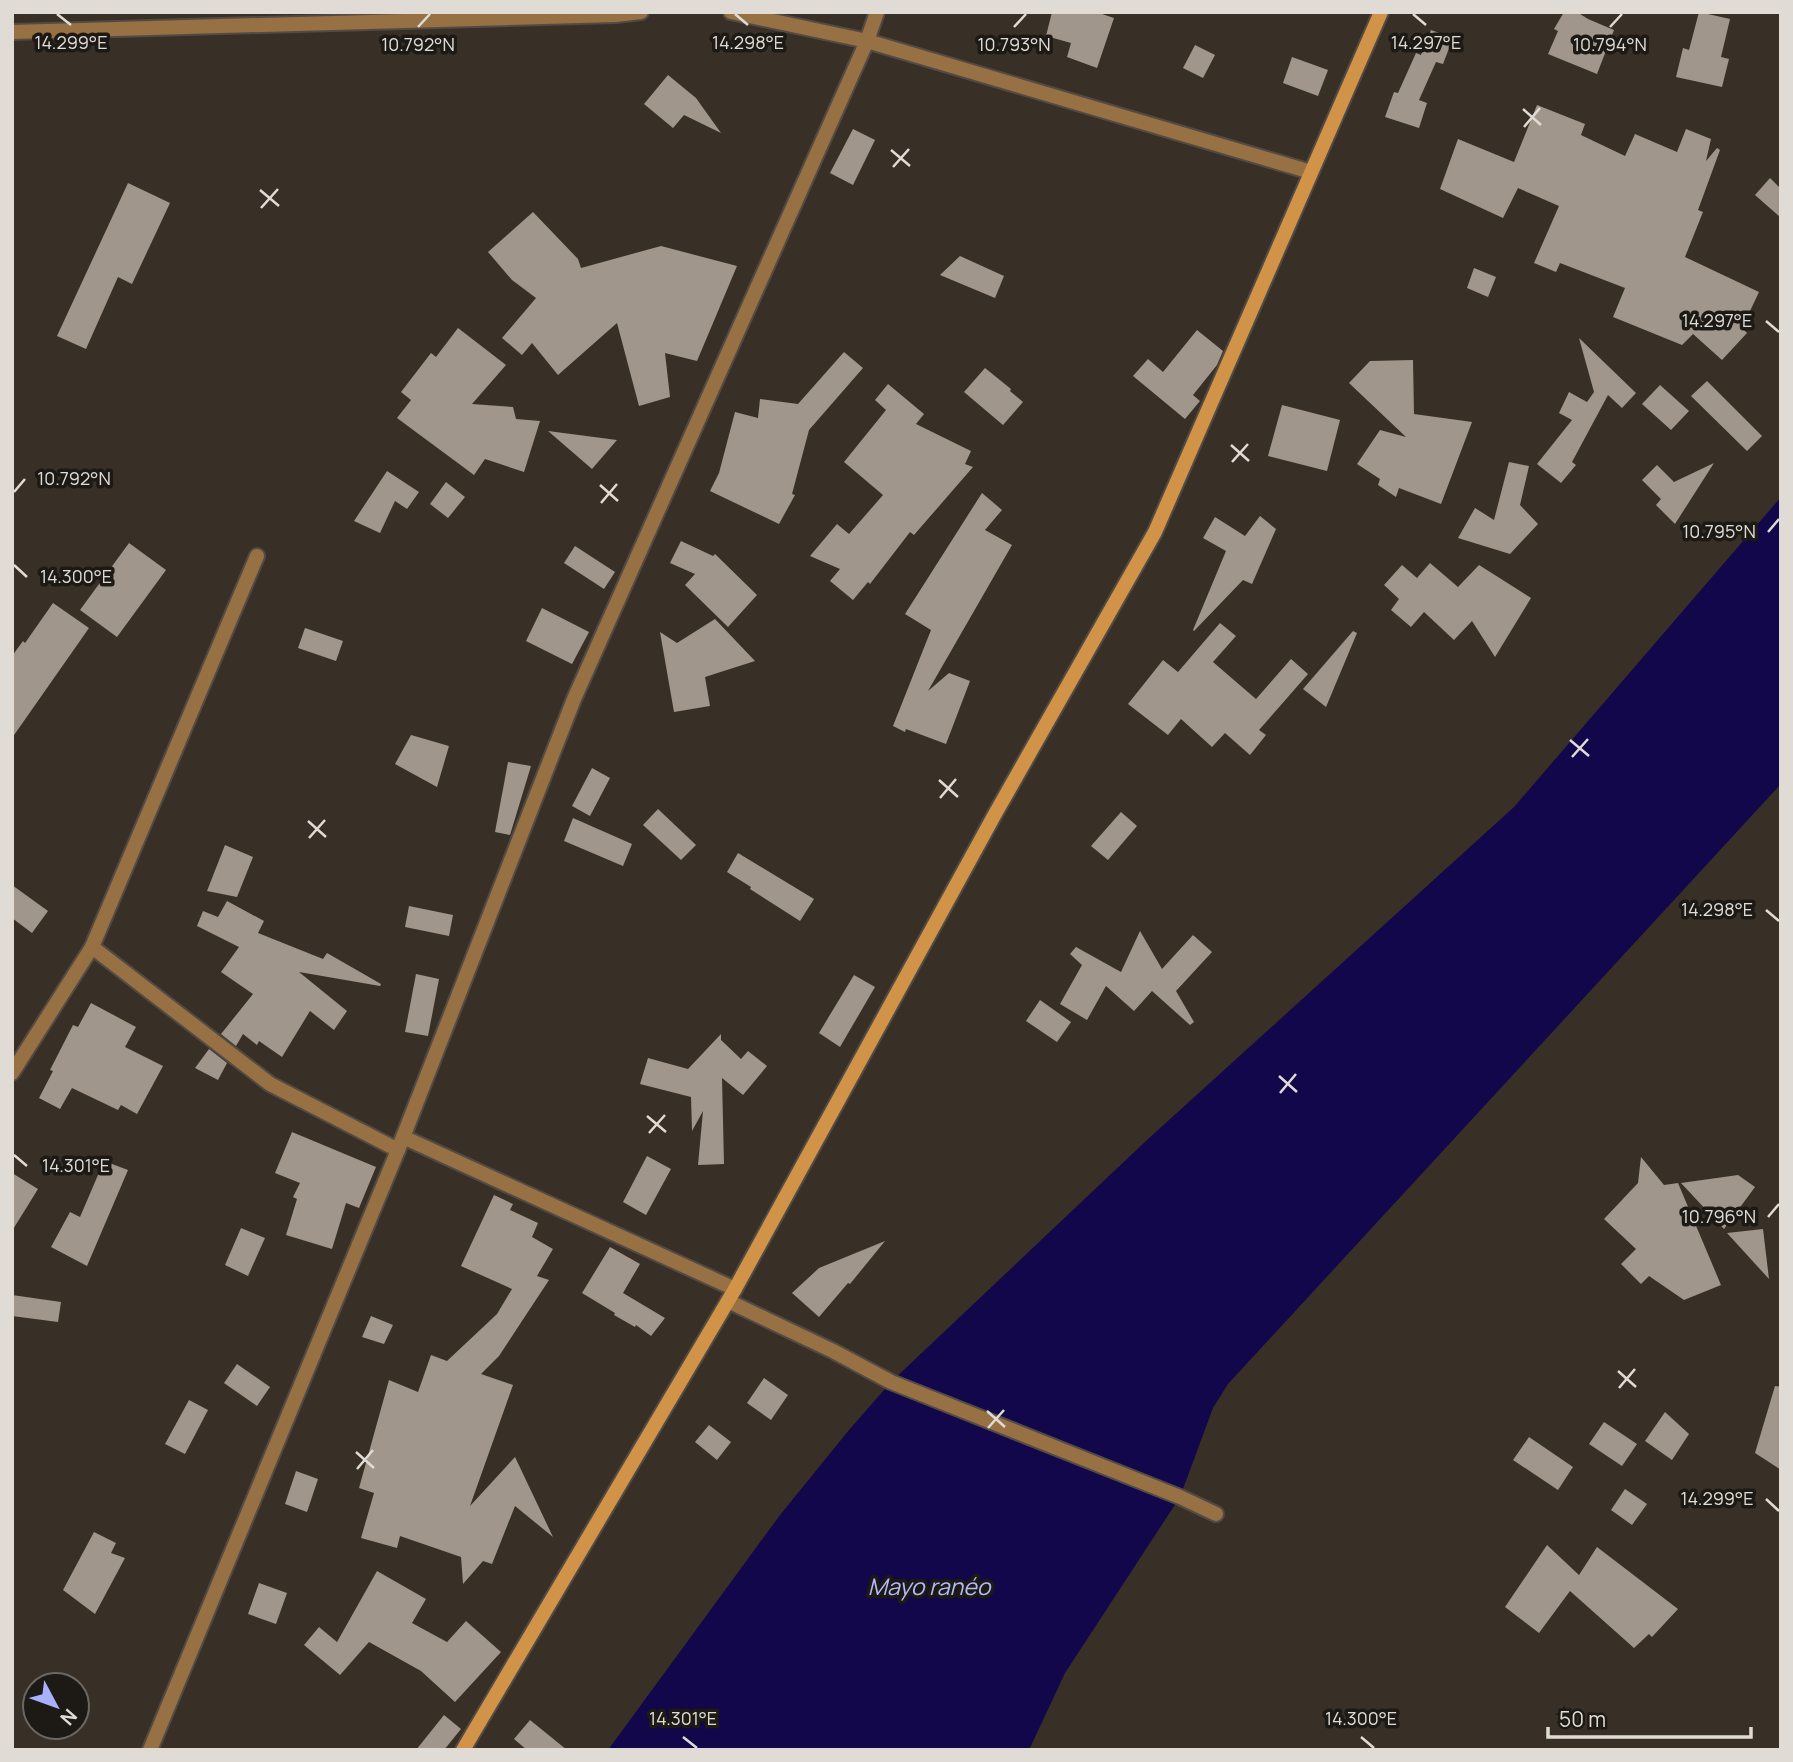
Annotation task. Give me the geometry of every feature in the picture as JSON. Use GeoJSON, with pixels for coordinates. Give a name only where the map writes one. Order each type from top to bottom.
{"type":"FeatureCollection","features":[{"type":"Feature","properties":{"kind":"street"},"geometry":{"type":"LineString","coordinates":[[12,32],[615,15],[641,12]]}},
{"type":"Feature","properties":{"kind":"street"},"geometry":{"type":"LineString","coordinates":[[731,12],[867,41],[1311,172]]}},
{"type":"Feature","properties":{"kind":"street"},"geometry":{"type":"LineString","coordinates":[[149,1750],[400,1143],[574,699],[867,41],[877,12]]}},
{"type":"Feature","properties":{"kind":"street"},"geometry":{"type":"LineString","coordinates":[[463,1750],[731,1295],[995,814],[1155,531],[1381,12]]}},
{"type":"Feature","properties":{"kind":"street"},"geometry":{"type":"LineString","coordinates":[[12,1073],[92,947],[257,556]]}},
{"type":"Feature","properties":{"kind":"street"},"geometry":{"type":"LineString","coordinates":[[92,947],[270,1084],[731,1295],[891,1382],[1180,1497],[1216,1514]]}},
{"type":"Feature","properties":{"kind":"water","name":"Mayo ranéo"},"geometry":{"type":"Polygon","coordinates":[[[1781,497],[1781,784],[1228,1384],[1213,1408],[1180,1497],[1065,1673],[1029,1750],[608,1750],[780,1515],[891,1382],[1147,1140],[1514,807],[1781,497]]]}},
{"type":"Feature","properties":{"kind":"building"},"geometry":{"type":"Polygon","coordinates":[[[1052,12],[1096,12],[1114,18],[1097,68],[1067,57],[1071,43],[1046,36],[1052,12]]]}},
{"type":"Feature","properties":{"kind":"building"},"geometry":{"type":"Polygon","coordinates":[[[1564,12],[1577,12],[1614,30],[1597,74],[1548,54],[1558,31],[1554,29],[1564,12]]]}},
{"type":"Feature","properties":{"kind":"building"},"geometry":{"type":"Polygon","coordinates":[[[1699,12],[1730,19],[1721,57],[1729,59],[1722,87],[1676,77],[1683,48],[1689,50],[1699,12]]]}},
{"type":"Feature","properties":{"kind":"building"},"geometry":{"type":"Polygon","coordinates":[[[1431,30],[1453,38],[1443,64],[1436,62],[1419,100],[1427,103],[1419,128],[1385,117],[1394,92],[1398,93],[1416,53],[1421,55],[1431,30]]]}},
{"type":"Feature","properties":{"kind":"building"},"geometry":{"type":"Polygon","coordinates":[[[1195,45],[1215,55],[1203,78],[1183,68],[1195,45]]]}},
{"type":"Feature","properties":{"kind":"building"},"geometry":{"type":"Polygon","coordinates":[[[1292,57],[1328,70],[1318,96],[1283,83],[1292,57]]]}},
{"type":"Feature","properties":{"kind":"building"},"geometry":{"type":"Polygon","coordinates":[[[668,75],[696,98],[721,133],[684,115],[673,128],[644,104],[668,75]]]}},
{"type":"Feature","properties":{"kind":"building"},"geometry":{"type":"Polygon","coordinates":[[[1537,105],[1585,124],[1581,135],[1625,156],[1635,134],[1677,152],[1686,129],[1711,139],[1706,161],[1717,148],[1720,150],[1698,210],[1703,212],[1685,257],[1759,292],[1742,328],[1747,333],[1722,360],[1693,334],[1682,345],[1613,317],[1625,288],[1560,263],[1556,272],[1534,263],[1559,206],[1518,188],[1503,218],[1440,189],[1458,139],[1514,162],[1537,105]]]}},
{"type":"Feature","properties":{"kind":"building"},"geometry":{"type":"Polygon","coordinates":[[[853,129],[875,140],[853,185],[830,173],[853,129]]]}},
{"type":"Feature","properties":{"kind":"building"},"geometry":{"type":"Polygon","coordinates":[[[1770,178],[1781,189],[1781,218],[1755,195],[1770,178]]]}},
{"type":"Feature","properties":{"kind":"building"},"geometry":{"type":"Polygon","coordinates":[[[128,183],[170,203],[132,284],[118,277],[86,349],[57,336],[128,183]]]}},
{"type":"Feature","properties":{"kind":"building"},"geometry":{"type":"Polygon","coordinates":[[[533,212],[578,259],[581,268],[661,246],[737,266],[697,361],[665,353],[670,397],[639,406],[617,323],[558,375],[532,343],[522,355],[502,338],[536,298],[512,280],[488,252],[533,212]]]}},
{"type":"Feature","properties":{"kind":"building"},"geometry":{"type":"Polygon","coordinates":[[[960,256],[1004,276],[995,298],[940,275],[960,256]]]}},
{"type":"Feature","properties":{"kind":"building"},"geometry":{"type":"Polygon","coordinates":[[[1474,268],[1496,277],[1488,297],[1467,288],[1474,268]]]}},
{"type":"Feature","properties":{"kind":"building"},"geometry":{"type":"Polygon","coordinates":[[[458,328],[506,365],[472,404],[513,407],[516,419],[540,421],[524,472],[485,459],[474,475],[397,418],[411,400],[401,392],[431,353],[436,357],[458,328]]]}},
{"type":"Feature","properties":{"kind":"building"},"geometry":{"type":"Polygon","coordinates":[[[1197,330],[1223,351],[1217,365],[1193,395],[1200,401],[1185,419],[1133,376],[1148,359],[1163,372],[1197,330]]]}},
{"type":"Feature","properties":{"kind":"building"},"geometry":{"type":"Polygon","coordinates":[[[1579,338],[1636,393],[1622,408],[1608,395],[1572,462],[1576,465],[1561,483],[1537,464],[1572,420],[1559,413],[1569,392],[1587,402],[1594,392],[1579,338]]]}},
{"type":"Feature","properties":{"kind":"building"},"geometry":{"type":"Polygon","coordinates":[[[844,352],[863,368],[809,430],[792,494],[795,495],[779,524],[710,491],[719,473],[735,412],[758,418],[760,399],[798,404],[844,352]]]}},
{"type":"Feature","properties":{"kind":"building"},"geometry":{"type":"Polygon","coordinates":[[[1413,360],[1414,414],[1472,422],[1441,504],[1399,488],[1396,497],[1378,485],[1380,479],[1357,464],[1380,430],[1406,437],[1349,383],[1370,361],[1413,360]]]}},
{"type":"Feature","properties":{"kind":"building"},"geometry":{"type":"Polygon","coordinates":[[[985,368],[1023,402],[1003,425],[964,392],[985,368]]]}},
{"type":"Feature","properties":{"kind":"building"},"geometry":{"type":"Polygon","coordinates":[[[1707,381],[1762,436],[1747,451],[1691,396],[1707,381]]]}},
{"type":"Feature","properties":{"kind":"building"},"geometry":{"type":"Polygon","coordinates":[[[888,384],[924,414],[916,424],[971,451],[965,464],[973,467],[914,535],[910,532],[870,584],[868,582],[853,600],[830,581],[840,569],[810,556],[837,524],[849,534],[883,495],[844,462],[886,410],[875,400],[888,384]]]}},
{"type":"Feature","properties":{"kind":"building"},"geometry":{"type":"Polygon","coordinates":[[[1660,385],[1689,411],[1671,430],[1642,404],[1660,385]]]}},
{"type":"Feature","properties":{"kind":"building"},"geometry":{"type":"Polygon","coordinates":[[[1282,405],[1340,420],[1327,471],[1268,456],[1282,405]]]}},
{"type":"Feature","properties":{"kind":"building"},"geometry":{"type":"Polygon","coordinates":[[[548,431],[617,440],[592,469],[548,431]]]}},
{"type":"Feature","properties":{"kind":"building"},"geometry":{"type":"Polygon","coordinates":[[[1509,462],[1529,466],[1520,505],[1538,524],[1510,554],[1458,538],[1475,508],[1494,520],[1509,462]]]}},
{"type":"Feature","properties":{"kind":"building"},"geometry":{"type":"Polygon","coordinates":[[[1714,463],[1675,524],[1656,505],[1661,499],[1642,480],[1657,465],[1674,482],[1714,463]]]}},
{"type":"Feature","properties":{"kind":"building"},"geometry":{"type":"Polygon","coordinates":[[[387,471],[419,492],[407,509],[395,501],[380,533],[354,521],[387,471]]]}},
{"type":"Feature","properties":{"kind":"building"},"geometry":{"type":"Polygon","coordinates":[[[446,482],[465,497],[448,518],[430,504],[446,482]]]}},
{"type":"Feature","properties":{"kind":"building"},"geometry":{"type":"Polygon","coordinates":[[[982,493],[1002,510],[985,530],[1012,545],[928,691],[949,673],[970,681],[946,744],[893,726],[931,630],[905,614],[982,493]]]}},
{"type":"Feature","properties":{"kind":"building"},"geometry":{"type":"Polygon","coordinates":[[[1260,516],[1276,529],[1252,584],[1243,580],[1194,631],[1226,551],[1203,538],[1215,517],[1245,536],[1260,516]]]}},
{"type":"Feature","properties":{"kind":"building"},"geometry":{"type":"Polygon","coordinates":[[[681,541],[713,556],[715,554],[757,595],[728,627],[685,585],[695,574],[670,563],[681,541]]]}},
{"type":"Feature","properties":{"kind":"building"},"geometry":{"type":"Polygon","coordinates":[[[129,543],[166,570],[117,637],[80,610],[129,543]]]}},
{"type":"Feature","properties":{"kind":"building"},"geometry":{"type":"Polygon","coordinates":[[[575,546],[615,572],[604,589],[564,563],[575,546]]]}},
{"type":"Feature","properties":{"kind":"building"},"geometry":{"type":"Polygon","coordinates":[[[1430,563],[1458,587],[1479,565],[1531,598],[1495,657],[1472,621],[1454,640],[1424,612],[1411,627],[1391,610],[1399,599],[1384,585],[1402,565],[1417,578],[1430,563]]]}},
{"type":"Feature","properties":{"kind":"building"},"geometry":{"type":"Polygon","coordinates":[[[53,603],[89,628],[12,738],[12,656],[23,641],[25,643],[53,603]]]}},
{"type":"Feature","properties":{"kind":"building"},"geometry":{"type":"Polygon","coordinates":[[[542,608],[589,632],[572,664],[526,641],[542,608]]]}},
{"type":"Feature","properties":{"kind":"building"},"geometry":{"type":"Polygon","coordinates":[[[715,619],[755,661],[705,677],[710,706],[674,712],[660,632],[677,643],[715,619]]]}},
{"type":"Feature","properties":{"kind":"building"},"geometry":{"type":"Polygon","coordinates":[[[1220,623],[1236,636],[1213,662],[1256,699],[1291,659],[1308,674],[1259,730],[1266,735],[1250,755],[1225,733],[1212,747],[1181,719],[1168,735],[1128,704],[1163,660],[1178,672],[1220,623]]]}},
{"type":"Feature","properties":{"kind":"building"},"geometry":{"type":"Polygon","coordinates":[[[305,628],[343,641],[336,661],[298,648],[305,628]]]}},
{"type":"Feature","properties":{"kind":"building"},"geometry":{"type":"Polygon","coordinates":[[[1353,631],[1357,633],[1326,707],[1303,689],[1353,631]]]}},
{"type":"Feature","properties":{"kind":"building"},"geometry":{"type":"Polygon","coordinates":[[[411,735],[449,746],[437,787],[395,764],[411,735]]]}},
{"type":"Feature","properties":{"kind":"building"},"geometry":{"type":"Polygon","coordinates":[[[508,762],[531,766],[510,835],[495,832],[508,762]]]}},
{"type":"Feature","properties":{"kind":"building"},"geometry":{"type":"Polygon","coordinates":[[[592,768],[610,778],[590,816],[572,806],[592,768]]]}},
{"type":"Feature","properties":{"kind":"building"},"geometry":{"type":"Polygon","coordinates":[[[658,809],[696,845],[681,860],[643,825],[658,809]]]}},
{"type":"Feature","properties":{"kind":"building"},"geometry":{"type":"Polygon","coordinates":[[[1121,812],[1137,826],[1108,860],[1091,846],[1121,812]]]}},
{"type":"Feature","properties":{"kind":"building"},"geometry":{"type":"Polygon","coordinates":[[[573,818],[632,844],[623,866],[564,841],[573,818]]]}},
{"type":"Feature","properties":{"kind":"building"},"geometry":{"type":"Polygon","coordinates":[[[225,845],[253,857],[237,897],[207,891],[225,845]]]}},
{"type":"Feature","properties":{"kind":"building"},"geometry":{"type":"Polygon","coordinates":[[[738,853],[814,899],[800,921],[727,872],[738,853]]]}},
{"type":"Feature","properties":{"kind":"building"},"geometry":{"type":"Polygon","coordinates":[[[12,885],[48,911],[32,933],[12,918],[12,885]]]}},
{"type":"Feature","properties":{"kind":"building"},"geometry":{"type":"Polygon","coordinates":[[[227,901],[264,921],[258,933],[323,959],[327,953],[381,984],[380,986],[299,972],[347,1011],[334,1030],[310,1011],[282,1057],[259,1041],[257,1045],[243,1034],[236,1046],[221,1034],[253,994],[221,972],[239,947],[197,926],[203,911],[218,917],[227,901]]]}},
{"type":"Feature","properties":{"kind":"building"},"geometry":{"type":"Polygon","coordinates":[[[409,906],[453,915],[449,936],[405,927],[409,906]]]}},
{"type":"Feature","properties":{"kind":"building"},"geometry":{"type":"Polygon","coordinates":[[[1140,931],[1162,969],[1193,935],[1212,952],[1176,991],[1194,1022],[1190,1025],[1152,991],[1134,1011],[1106,986],[1087,1020],[1060,1004],[1082,965],[1070,954],[1076,947],[1121,972],[1140,931]]]}},
{"type":"Feature","properties":{"kind":"building"},"geometry":{"type":"Polygon","coordinates":[[[416,974],[439,979],[428,1036],[405,1032],[416,974]]]}},
{"type":"Feature","properties":{"kind":"building"},"geometry":{"type":"Polygon","coordinates":[[[854,975],[875,987],[840,1047],[819,1033],[854,975]]]}},
{"type":"Feature","properties":{"kind":"building"},"geometry":{"type":"Polygon","coordinates":[[[1040,1000],[1071,1022],[1057,1042],[1026,1021],[1040,1000]]]}},
{"type":"Feature","properties":{"kind":"building"},"geometry":{"type":"Polygon","coordinates":[[[91,1003],[136,1027],[125,1047],[163,1066],[137,1114],[121,1105],[118,1110],[72,1088],[60,1109],[39,1098],[73,1025],[78,1027],[91,1003]]]}},
{"type":"Feature","properties":{"kind":"building"},"geometry":{"type":"Polygon","coordinates":[[[721,1034],[721,1040],[741,1059],[748,1051],[767,1066],[743,1095],[722,1078],[724,1164],[698,1165],[703,1111],[692,1131],[691,1097],[640,1084],[648,1058],[688,1069],[721,1034]]]}},
{"type":"Feature","properties":{"kind":"building"},"geometry":{"type":"Polygon","coordinates":[[[209,1049],[227,1063],[218,1080],[195,1068],[209,1049]]]}},
{"type":"Feature","properties":{"kind":"building"},"geometry":{"type":"Polygon","coordinates":[[[292,1132],[376,1167],[359,1208],[346,1203],[332,1249],[286,1235],[297,1199],[293,1197],[300,1183],[275,1173],[292,1132]]]}},
{"type":"Feature","properties":{"kind":"building"},"geometry":{"type":"Polygon","coordinates":[[[647,1156],[671,1169],[646,1215],[623,1202],[647,1156]]]}},
{"type":"Feature","properties":{"kind":"building"},"geometry":{"type":"Polygon","coordinates":[[[1641,1157],[1664,1185],[1678,1183],[1721,1285],[1684,1300],[1649,1276],[1641,1284],[1621,1264],[1636,1249],[1604,1219],[1638,1183],[1641,1157]]]}},
{"type":"Feature","properties":{"kind":"building"},"geometry":{"type":"Polygon","coordinates":[[[104,1161],[128,1170],[87,1266],[51,1247],[70,1212],[80,1217],[104,1161]]]}},
{"type":"Feature","properties":{"kind":"building"},"geometry":{"type":"Polygon","coordinates":[[[12,1173],[38,1189],[12,1231],[12,1173]]]}},
{"type":"Feature","properties":{"kind":"building"},"geometry":{"type":"Polygon","coordinates":[[[1738,1175],[1755,1187],[1724,1229],[1681,1183],[1738,1175]]]}},
{"type":"Feature","properties":{"kind":"building"},"geometry":{"type":"Polygon","coordinates":[[[494,1195],[513,1204],[510,1210],[538,1223],[532,1237],[553,1249],[537,1276],[549,1280],[499,1356],[481,1374],[513,1385],[470,1506],[515,1457],[553,1537],[515,1506],[492,1564],[483,1561],[463,1584],[461,1557],[400,1536],[397,1548],[361,1538],[374,1493],[359,1488],[389,1380],[418,1392],[431,1355],[447,1361],[497,1314],[512,1289],[461,1266],[494,1195]]]}},
{"type":"Feature","properties":{"kind":"building"},"geometry":{"type":"Polygon","coordinates":[[[241,1228],[265,1238],[248,1276],[225,1265],[241,1228]]]}},
{"type":"Feature","properties":{"kind":"building"},"geometry":{"type":"Polygon","coordinates":[[[1763,1229],[1769,1279],[1727,1233],[1763,1229]]]}},
{"type":"Feature","properties":{"kind":"building"},"geometry":{"type":"Polygon","coordinates":[[[885,1241],[819,1317],[792,1293],[819,1268],[885,1241]]]}},
{"type":"Feature","properties":{"kind":"building"},"geometry":{"type":"Polygon","coordinates":[[[610,1247],[640,1264],[623,1293],[665,1318],[651,1336],[582,1293],[610,1247]]]}},
{"type":"Feature","properties":{"kind":"building"},"geometry":{"type":"Polygon","coordinates":[[[12,1295],[61,1302],[58,1322],[12,1316],[12,1295]]]}},
{"type":"Feature","properties":{"kind":"building"},"geometry":{"type":"Polygon","coordinates":[[[371,1316],[393,1325],[384,1344],[362,1337],[371,1316]]]}},
{"type":"Feature","properties":{"kind":"building"},"geometry":{"type":"Polygon","coordinates":[[[237,1364],[270,1387],[257,1406],[224,1383],[237,1364]]]}},
{"type":"Feature","properties":{"kind":"building"},"geometry":{"type":"Polygon","coordinates":[[[764,1378],[788,1395],[771,1420],[747,1403],[764,1378]]]}},
{"type":"Feature","properties":{"kind":"building"},"geometry":{"type":"Polygon","coordinates":[[[1775,1386],[1781,1387],[1781,1470],[1755,1453],[1775,1386]]]}},
{"type":"Feature","properties":{"kind":"building"},"geometry":{"type":"Polygon","coordinates":[[[189,1400],[208,1410],[185,1454],[165,1444],[189,1400]]]}},
{"type":"Feature","properties":{"kind":"building"},"geometry":{"type":"Polygon","coordinates":[[[1665,1412],[1689,1434],[1672,1460],[1645,1441],[1665,1412]]]}},
{"type":"Feature","properties":{"kind":"building"},"geometry":{"type":"Polygon","coordinates":[[[1604,1422],[1637,1444],[1622,1466],[1589,1444],[1604,1422]]]}},
{"type":"Feature","properties":{"kind":"building"},"geometry":{"type":"Polygon","coordinates":[[[709,1425],[731,1442],[717,1460],[695,1442],[709,1425]]]}},
{"type":"Feature","properties":{"kind":"building"},"geometry":{"type":"Polygon","coordinates":[[[1529,1437],[1573,1467],[1558,1490],[1513,1460],[1529,1437]]]}},
{"type":"Feature","properties":{"kind":"building"},"geometry":{"type":"Polygon","coordinates":[[[296,1471],[318,1479],[307,1512],[285,1504],[296,1471]]]}},
{"type":"Feature","properties":{"kind":"building"},"geometry":{"type":"Polygon","coordinates":[[[1625,1489],[1647,1504],[1632,1525],[1611,1510],[1625,1489]]]}},
{"type":"Feature","properties":{"kind":"building"},"geometry":{"type":"Polygon","coordinates":[[[94,1532],[116,1543],[111,1553],[125,1558],[95,1614],[63,1590],[94,1532]]]}},
{"type":"Feature","properties":{"kind":"building"},"geometry":{"type":"Polygon","coordinates":[[[1547,1545],[1579,1575],[1597,1547],[1678,1609],[1652,1637],[1649,1634],[1634,1648],[1570,1591],[1539,1633],[1505,1607],[1547,1545]]]}},
{"type":"Feature","properties":{"kind":"building"},"geometry":{"type":"Polygon","coordinates":[[[377,1571],[426,1599],[412,1623],[447,1642],[466,1621],[501,1652],[455,1702],[421,1671],[369,1642],[340,1675],[304,1645],[319,1627],[337,1642],[377,1571]]]}},
{"type":"Feature","properties":{"kind":"building"},"geometry":{"type":"Polygon","coordinates":[[[259,1583],[287,1593],[276,1624],[248,1614],[259,1583]]]}},
{"type":"Feature","properties":{"kind":"building"},"geometry":{"type":"Polygon","coordinates":[[[444,1715],[461,1729],[444,1750],[416,1750],[444,1715]]]}},
{"type":"Feature","properties":{"kind":"building"},"geometry":{"type":"Polygon","coordinates":[[[530,1720],[567,1750],[527,1750],[514,1739],[530,1720]]]}}]}
